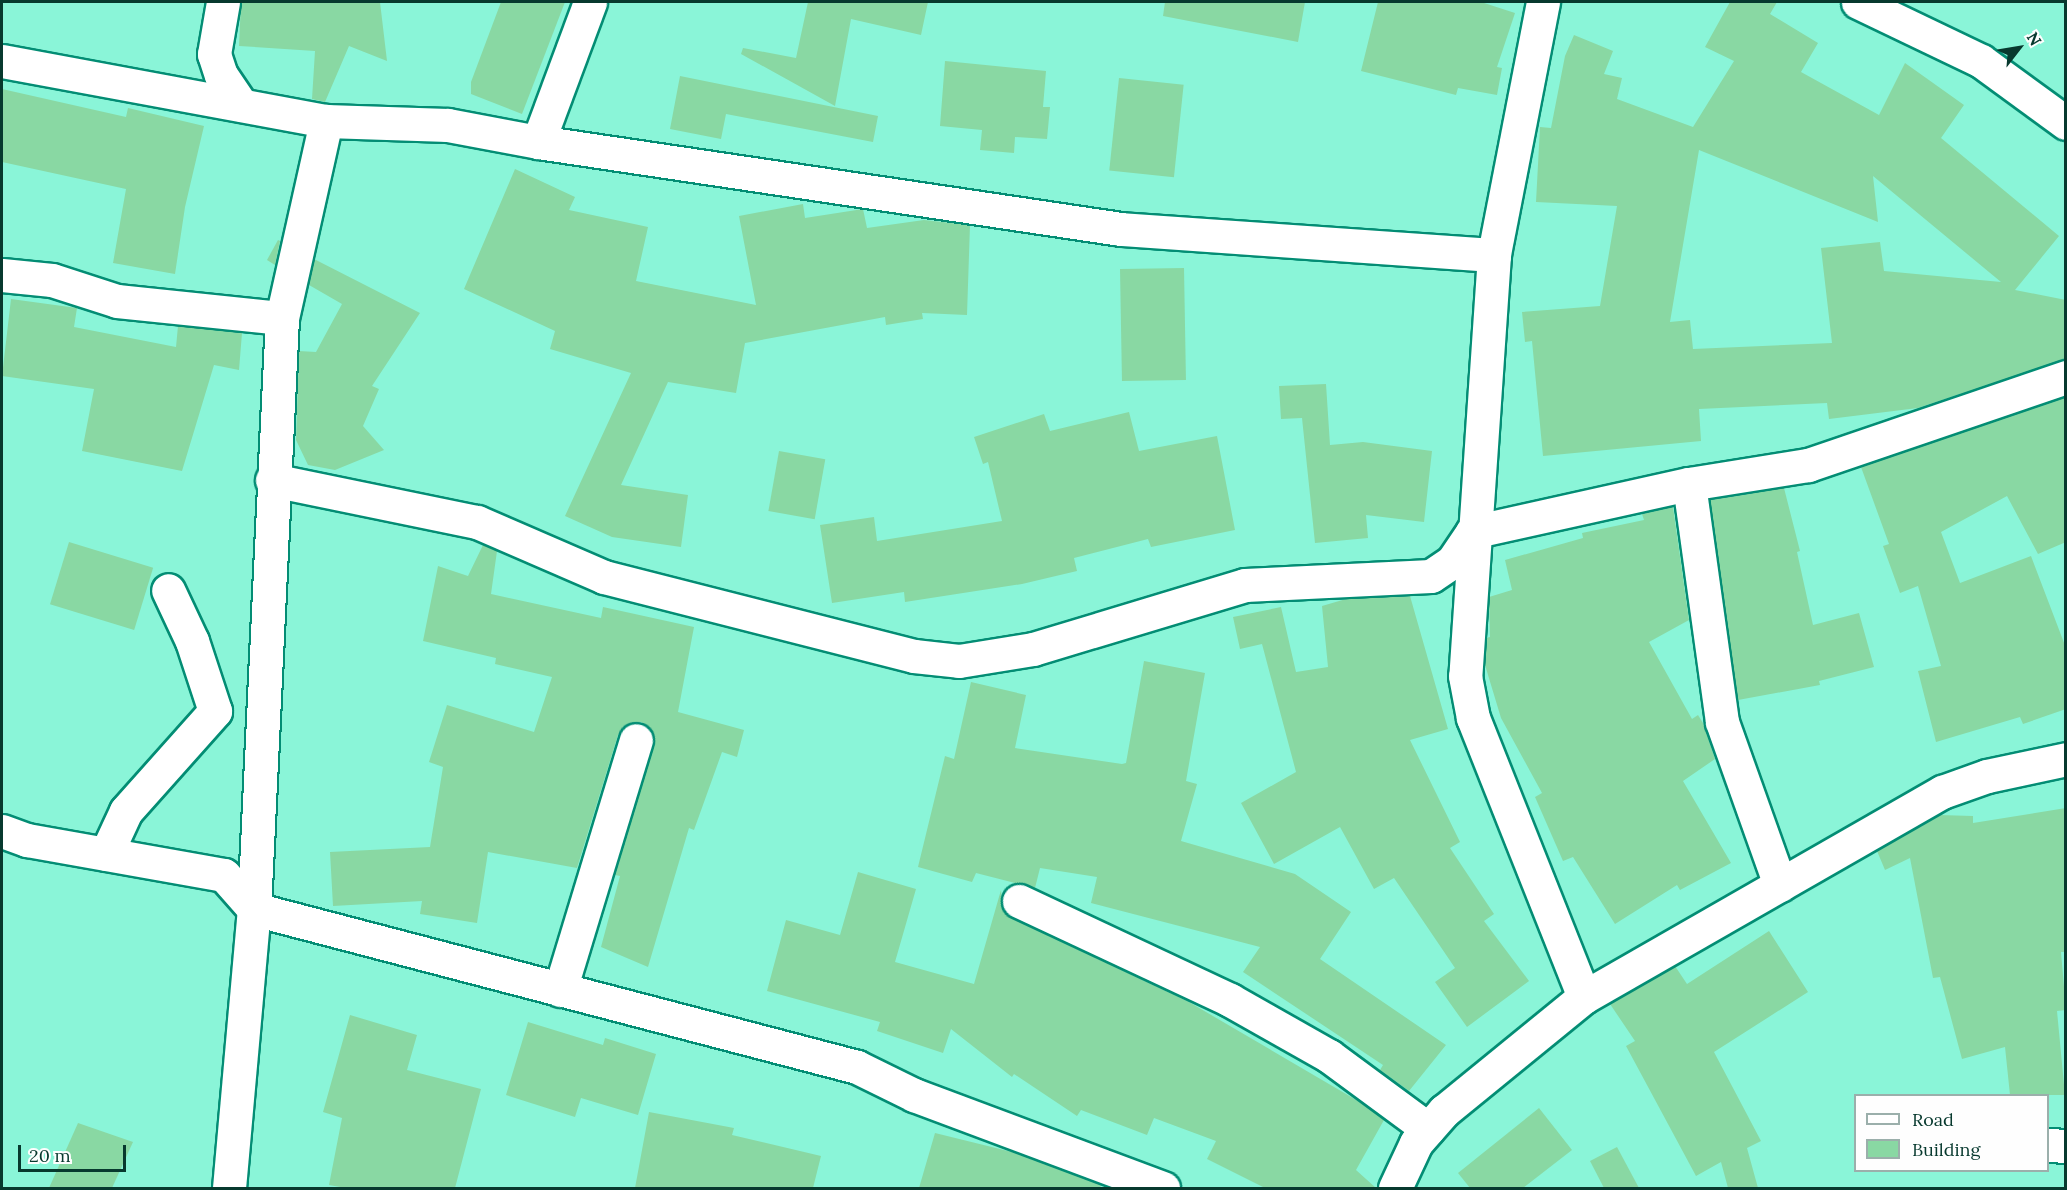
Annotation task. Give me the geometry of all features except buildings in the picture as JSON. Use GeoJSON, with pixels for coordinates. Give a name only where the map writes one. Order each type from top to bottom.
{"type":"FeatureCollection","features":[{"type":"Feature","properties":{"kind":"street"},"geometry":{"type":"LineString","coordinates":[[223,2],[213,54],[221,75],[241,105]]}},
{"type":"Feature","properties":{"kind":"street"},"geometry":{"type":"LineString","coordinates":[[538,142],[590,2]]}},
{"type":"Feature","properties":{"kind":"street"},"geometry":{"type":"LineString","coordinates":[[1543,2],[1494,255],[1472,532],[1465,676],[1473,718],[1584,997]]}},
{"type":"Feature","properties":{"kind":"street"},"geometry":{"type":"LineString","coordinates":[[1858,2],[1981,61],[2066,123]]}},
{"type":"Feature","properties":{"kind":"street"},"geometry":{"type":"LineString","coordinates":[[2,62],[326,121],[448,125],[538,142],[1121,228],[1494,255]]}},
{"type":"Feature","properties":{"kind":"street"},"geometry":{"type":"LineString","coordinates":[[229,1188],[254,909],[272,480],[282,318],[326,121]]}},
{"type":"Feature","properties":{"kind":"street"},"geometry":{"type":"LineString","coordinates":[[2,274],[52,280],[117,301],[282,318]]}},
{"type":"Feature","properties":{"kind":"street"},"geometry":{"type":"LineString","coordinates":[[272,480],[477,522],[604,577],[914,656],[959,661],[1033,649],[1245,585],[1431,576],[1452,562],[1472,532],[1689,484],[1808,465],[2066,377]]}},
{"type":"Feature","properties":{"kind":"street"},"geometry":{"type":"LineString","coordinates":[[1689,484],[1722,722],[1780,885]]}},
{"type":"Feature","properties":{"kind":"street"},"geometry":{"type":"LineString","coordinates":[[106,854],[126,811],[215,711],[192,641],[168,590]]}},
{"type":"Feature","properties":{"kind":"street"},"geometry":{"type":"LineString","coordinates":[[560,990],[636,740]]}},
{"type":"Feature","properties":{"kind":"street"},"geometry":{"type":"LineString","coordinates":[[1395,1188],[1402,1168],[1428,1129],[1444,1111],[1584,997],[1942,792],[1987,776],[2066,759]]}},
{"type":"Feature","properties":{"kind":"street"},"geometry":{"type":"LineString","coordinates":[[2,831],[106,854],[224,875],[254,909],[857,1067],[914,1095],[1163,1188]]}},
{"type":"Feature","properties":{"kind":"street"},"geometry":{"type":"LineString","coordinates":[[1019,901],[1230,1000],[1329,1056],[1428,1129]]}},
{"type":"Feature","properties":{"kind":"street"},"geometry":{"type":"LineString","coordinates":[[2049,1145],[2066,1146]]}}]}
